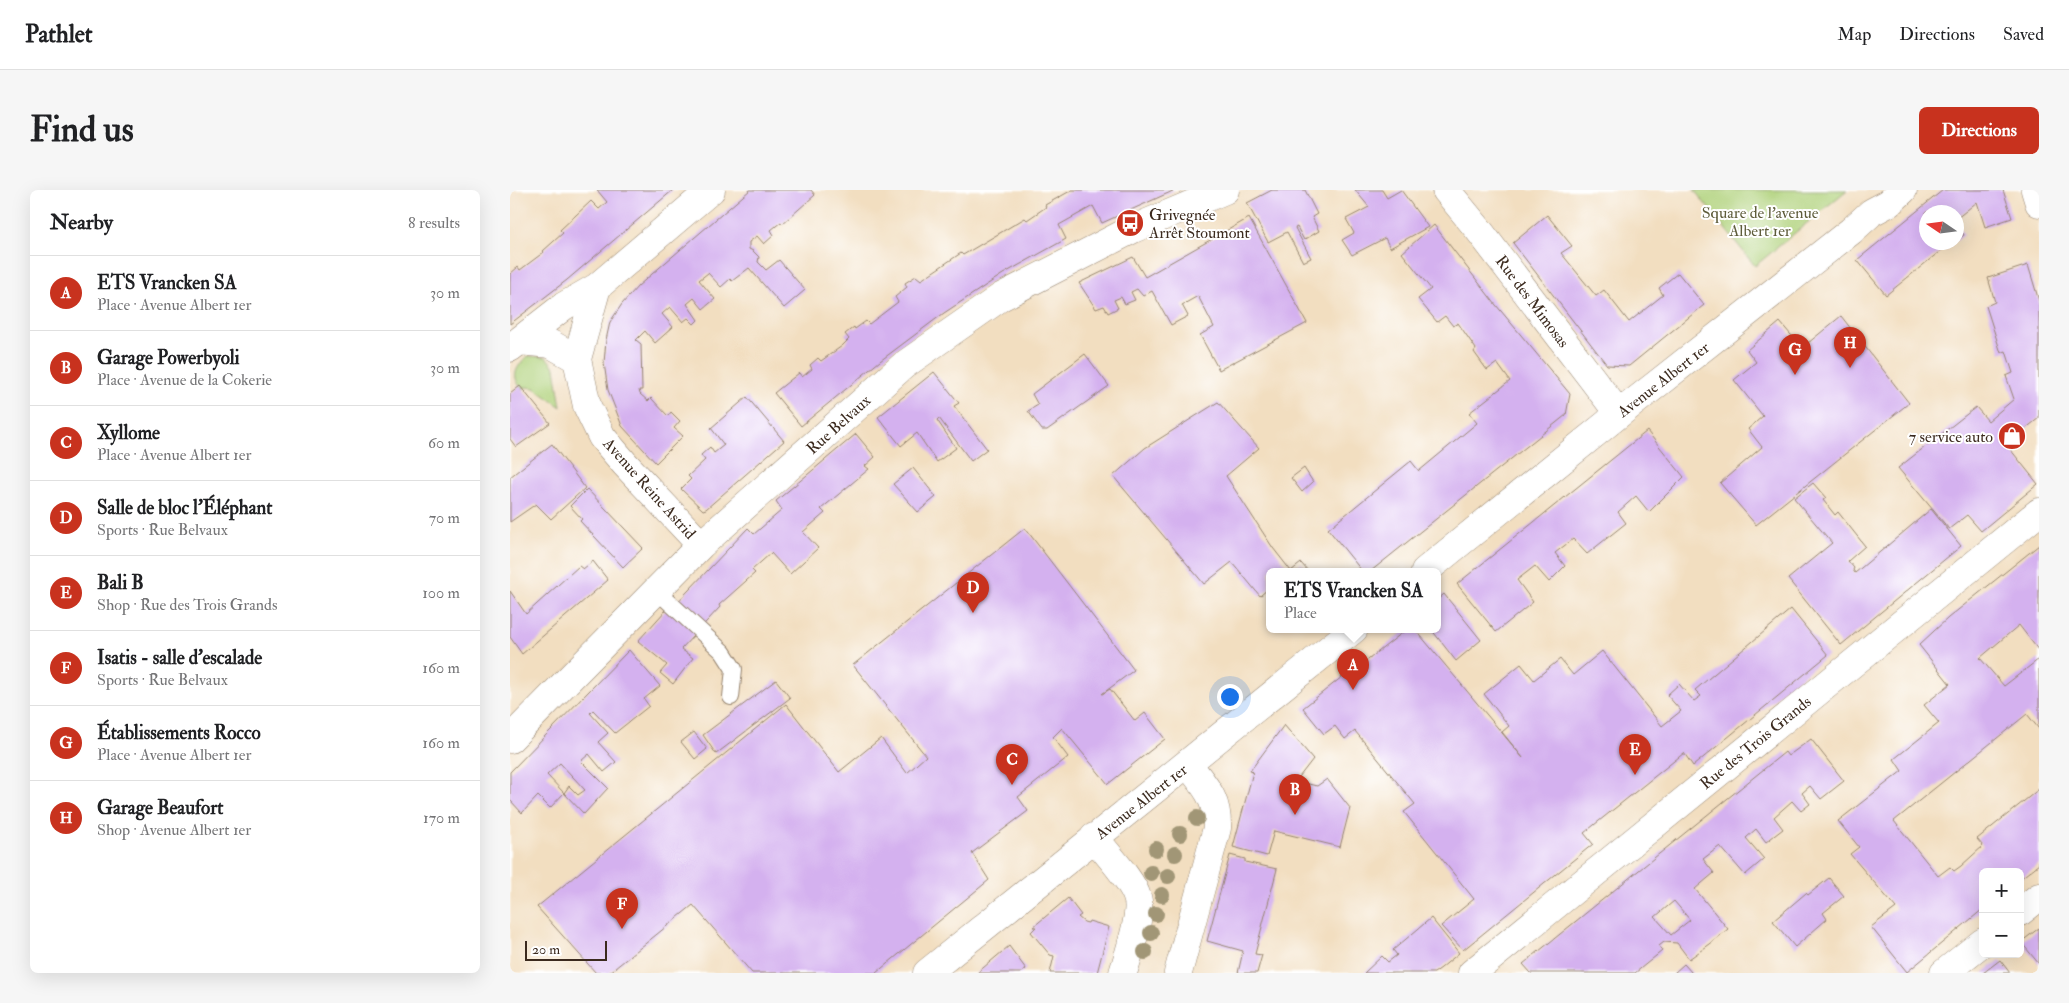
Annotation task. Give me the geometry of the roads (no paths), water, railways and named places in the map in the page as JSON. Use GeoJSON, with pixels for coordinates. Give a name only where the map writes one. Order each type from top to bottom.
{"type":"FeatureCollection","features":[{"type":"Feature","properties":{"kind":"street"},"geometry":{"type":"LineString","coordinates":[[514,344],[564,306],[597,287],[711,190]]}},
{"type":"Feature","properties":{"kind":"street","name":"Rue Belvaux"},"geometry":{"type":"LineString","coordinates":[[510,739],[702,545],[904,365],[1001,297],[1134,229],[1225,190]]}},
{"type":"Feature","properties":{"kind":"street","name":"Rue des Mimosas"},"geometry":{"type":"LineString","coordinates":[[1446,190],[1619,414]]}},
{"type":"Feature","properties":{"kind":"street","name":"Avenue Albert 1er"},"geometry":{"type":"LineString","coordinates":[[1429,568],[1619,414],[1851,231],[1872,212],[1888,203],[1903,190]]}},
{"type":"Feature","properties":{"kind":"street"},"geometry":{"type":"LineString","coordinates":[[2035,190],[2039,203]]}},
{"type":"Feature","properties":{"kind":"street","name":"Avenue Reine Astrid"},"geometry":{"type":"LineString","coordinates":[[597,287],[577,359],[588,406],[602,436],[625,464],[702,545]]}},
{"type":"Feature","properties":{"kind":"street"},"geometry":{"type":"LineString","coordinates":[[514,344],[551,344],[577,359]]}},
{"type":"Feature","properties":{"kind":"street","name":"Rue des Trois Grands"},"geometry":{"type":"LineString","coordinates":[[1472,973],[2039,512]]}},
{"type":"Feature","properties":{"kind":"street","name":"Avenue Albert 1er"},"geometry":{"type":"LineString","coordinates":[[927,973],[1349,633]]}},
{"type":"Feature","properties":{"kind":"street"},"geometry":{"type":"LineString","coordinates":[[1178,973],[1217,828],[1218,813],[1215,800],[1188,764]]}},
{"type":"Feature","properties":{"kind":"street"},"geometry":{"type":"LineString","coordinates":[[1094,837],[1134,889],[1138,899],[1135,930],[1123,973]]}},
{"type":"Feature","properties":{"kind":"street"},"geometry":{"type":"LineString","coordinates":[[2024,909],[2039,898]]}},
{"type":"Feature","properties":{"kind":"street"},"geometry":{"type":"LineString","coordinates":[[1944,973],[1979,945]]}},
{"type":"Feature","properties":{"kind":"lane"},"geometry":{"type":"LineString","coordinates":[[656,590],[723,652],[734,669],[730,697]]}},
{"type":"Feature","properties":{"kind":"place","name":"Grivegnée Arrêt Stoumont"},"geometry":{"type":"Point","coordinates":[1130,223]}},
{"type":"Feature","properties":{"kind":"place","name":"Garage Beaufort"},"geometry":{"type":"Point","coordinates":[1850,368]}},
{"type":"Feature","properties":{"kind":"place","name":"Établissements Rocco"},"geometry":{"type":"Point","coordinates":[1795,375]}},
{"type":"Feature","properties":{"kind":"place","name":"7 service auto"},"geometry":{"type":"Point","coordinates":[2012,436]}},
{"type":"Feature","properties":{"kind":"place","name":"Salle de bloc l'Éléphant"},"geometry":{"type":"Point","coordinates":[973,613]}},
{"type":"Feature","properties":{"kind":"place","name":"ETS Vrancken SA"},"geometry":{"type":"Point","coordinates":[1353,690]}},
{"type":"Feature","properties":{"kind":"place","name":"Bali B"},"geometry":{"type":"Point","coordinates":[1635,775]}},
{"type":"Feature","properties":{"kind":"place","name":"Xyllome"},"geometry":{"type":"Point","coordinates":[1012,785]}},
{"type":"Feature","properties":{"kind":"place","name":"Garage Powerbyoli"},"geometry":{"type":"Point","coordinates":[1295,815]}},
{"type":"Feature","properties":{"kind":"place","name":"Isatis - salle d'escalade"},"geometry":{"type":"Point","coordinates":[622,929]}},
{"type":"Feature","properties":{"kind":"park label","name":"Square de l'avenue Albert 1er"},"geometry":{"type":"Point","coordinates":[1760,221]}}]}
